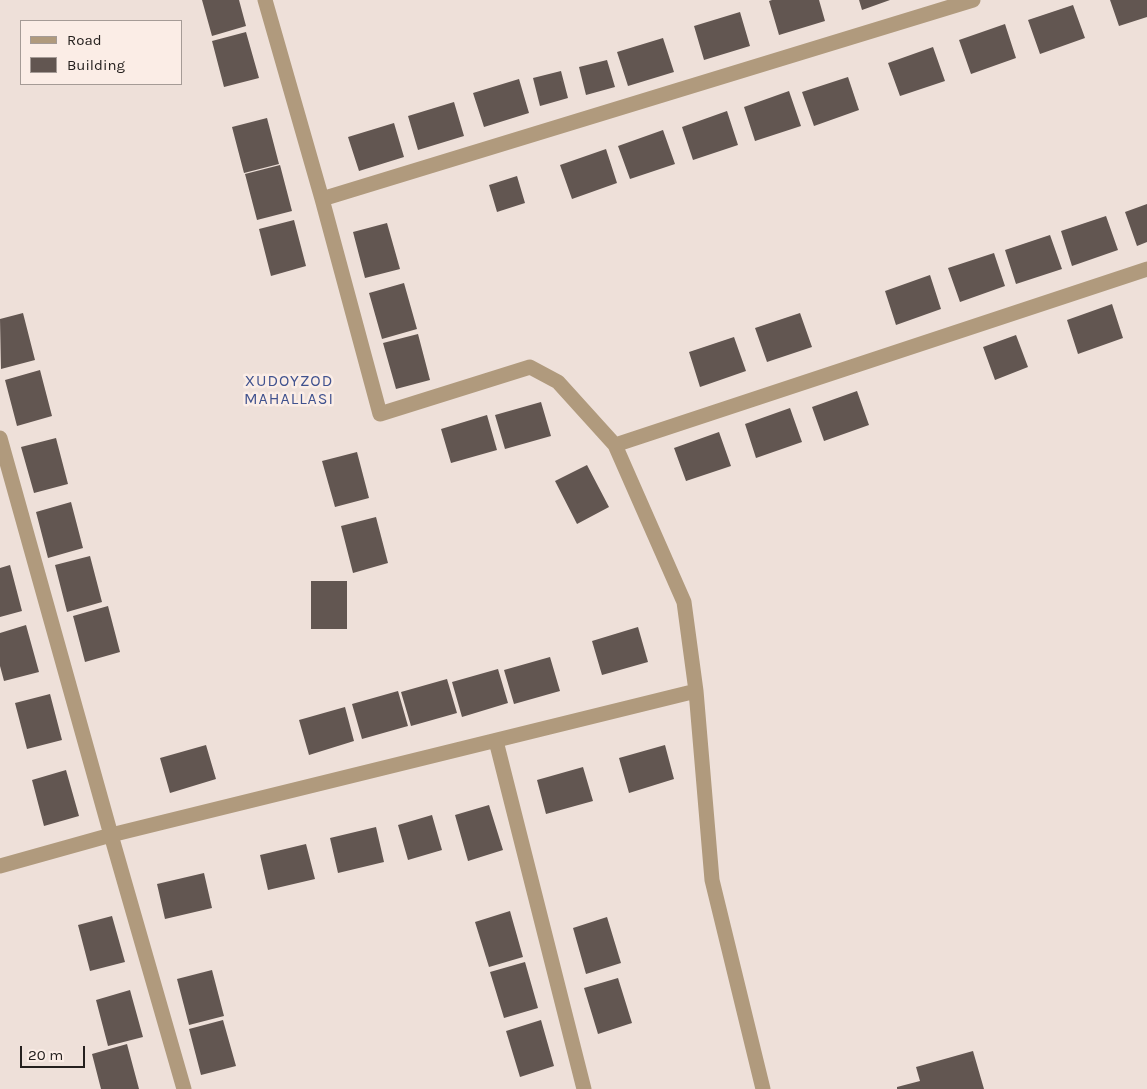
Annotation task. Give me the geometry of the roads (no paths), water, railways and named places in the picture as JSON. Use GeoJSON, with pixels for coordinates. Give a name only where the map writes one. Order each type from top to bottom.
{"type":"FeatureCollection","features":[{"type":"Feature","properties":{"kind":"street"},"geometry":{"type":"LineString","coordinates":[[265,0],[322,199],[380,414],[530,367],[558,382],[615,445],[684,602],[696,691],[712,880],[763,1089]]}},
{"type":"Feature","properties":{"kind":"street"},"geometry":{"type":"LineString","coordinates":[[322,199],[974,0]]}},
{"type":"Feature","properties":{"kind":"street"},"geometry":{"type":"LineString","coordinates":[[615,445],[1147,269]]}},
{"type":"Feature","properties":{"kind":"street"},"geometry":{"type":"LineString","coordinates":[[0,438],[184,1089]]}},
{"type":"Feature","properties":{"kind":"street"},"geometry":{"type":"LineString","coordinates":[[0,866],[111,835],[696,691]]}},
{"type":"Feature","properties":{"kind":"street"},"geometry":{"type":"LineString","coordinates":[[496,741],[584,1089]]}},
{"type":"Feature","properties":{"kind":"district","name":"XUDOYZOD MAHALLASI"},"geometry":{"type":"Point","coordinates":[289,390]}}]}
